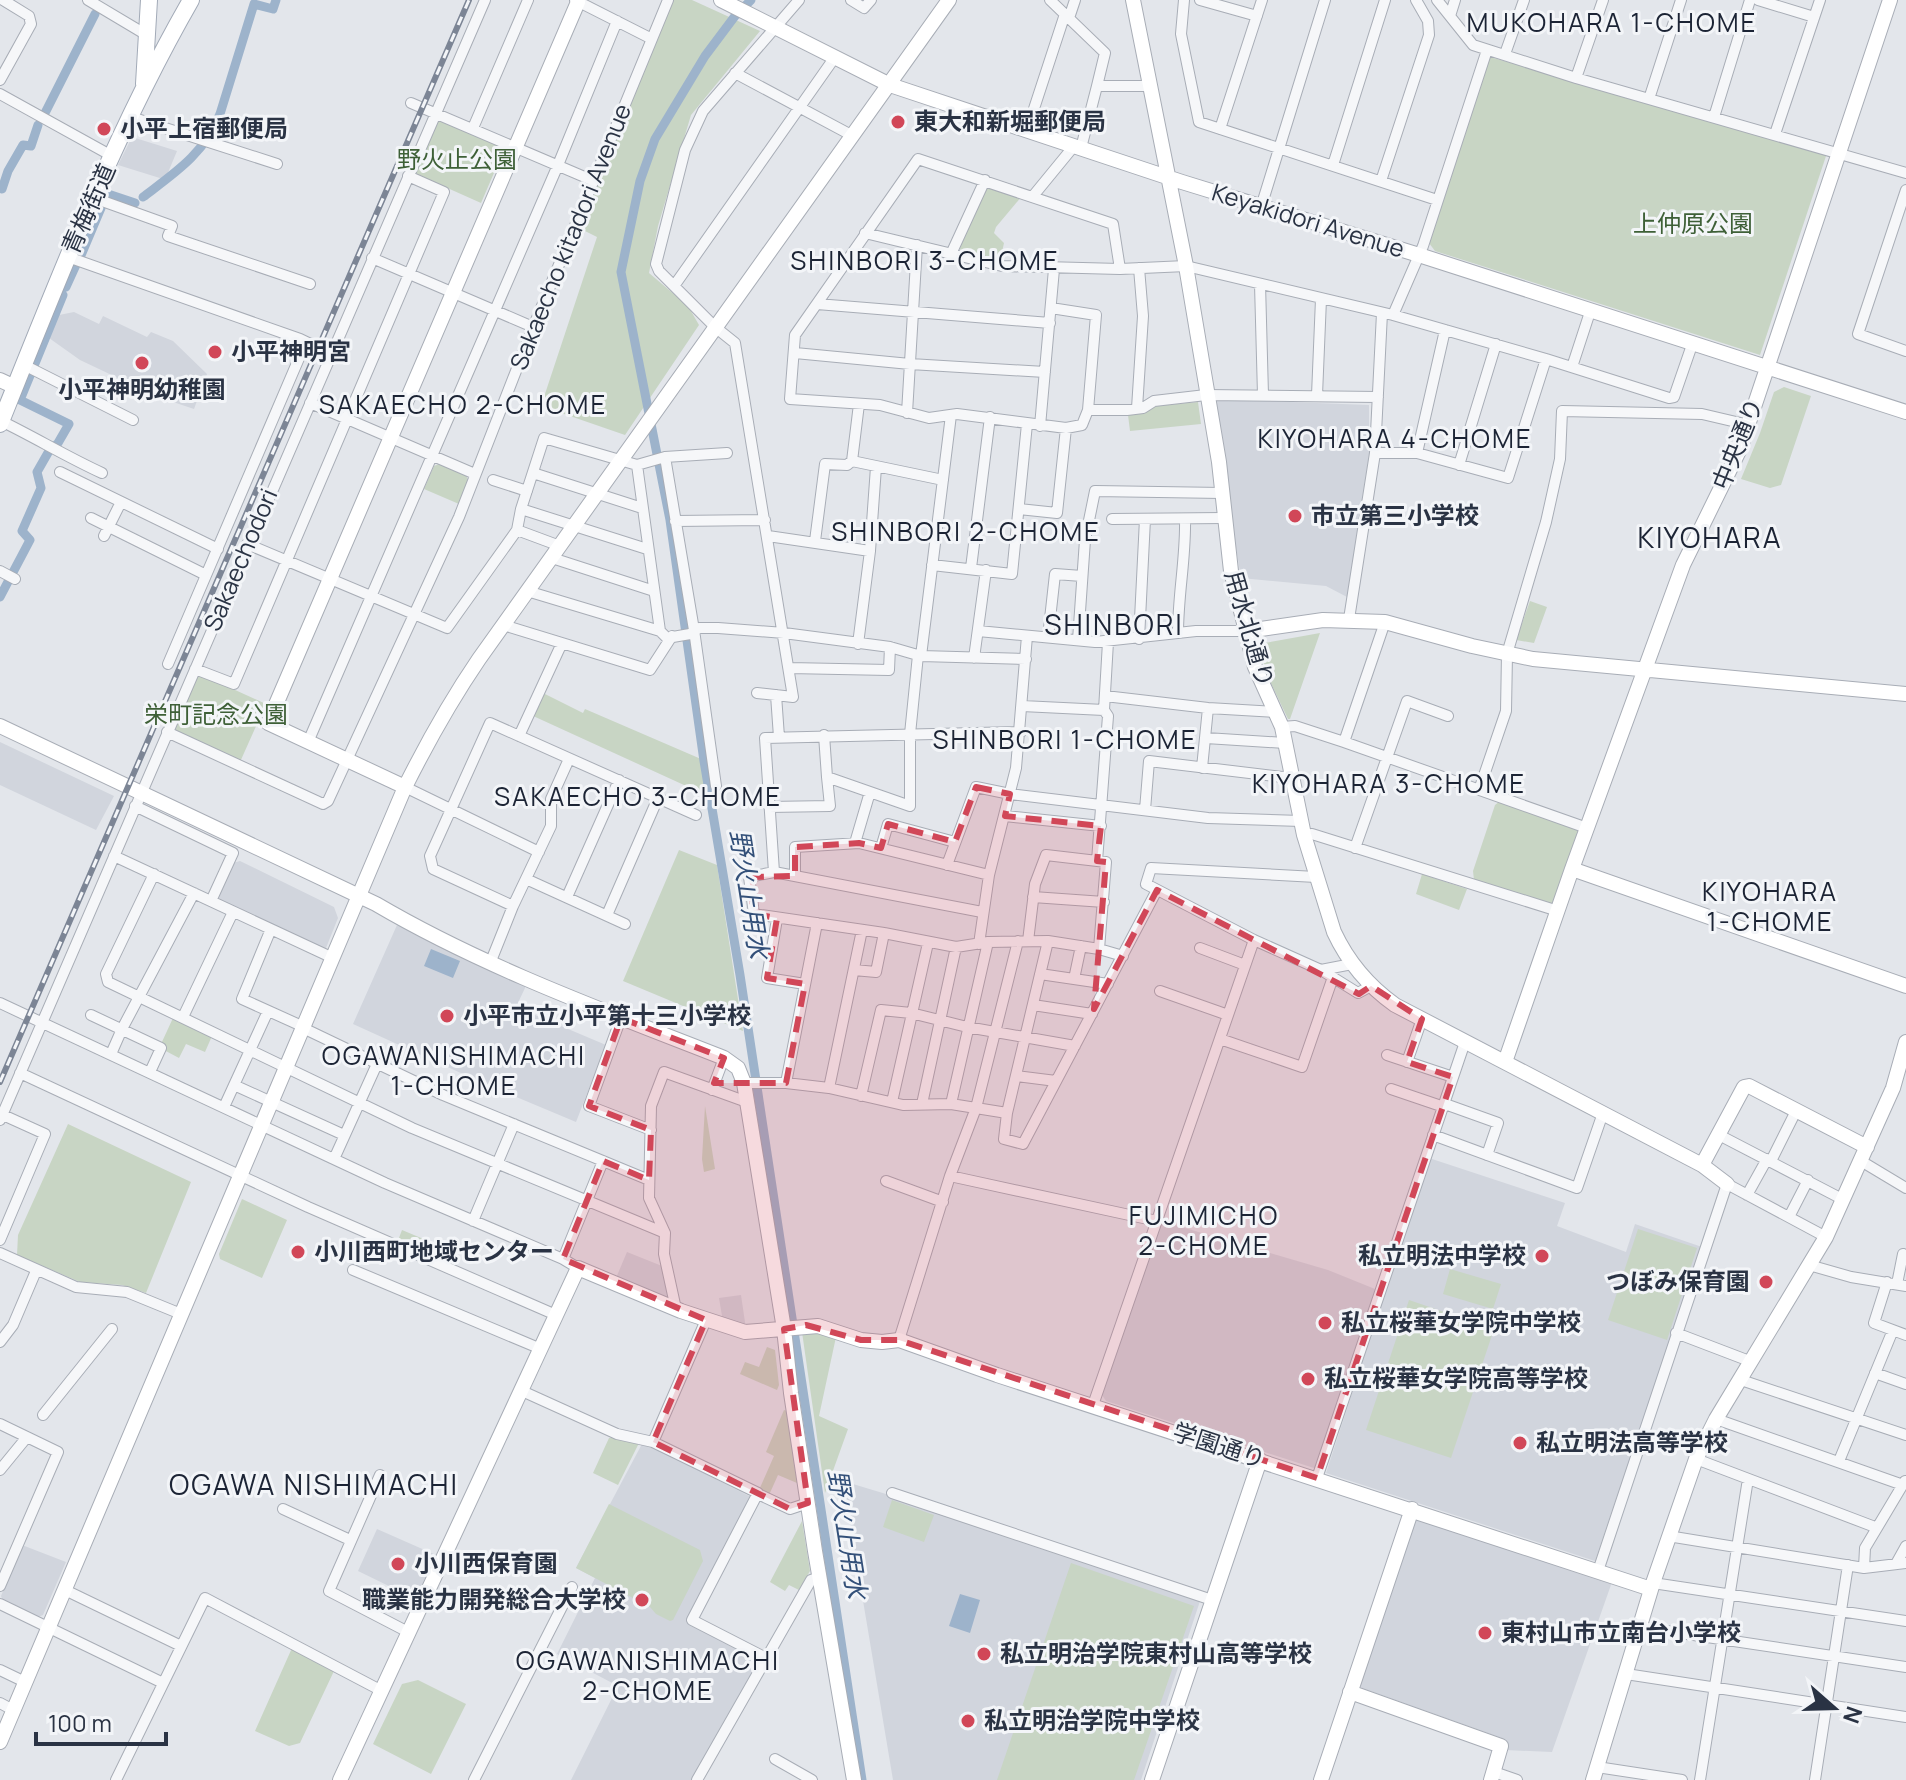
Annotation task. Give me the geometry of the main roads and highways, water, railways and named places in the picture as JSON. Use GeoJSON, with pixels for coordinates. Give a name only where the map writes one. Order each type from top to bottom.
{"type":"FeatureCollection","features":[{"type":"Feature","properties":{"kind":"main road"},"geometry":{"type":"LineString","coordinates":[[144,89],[149,0]]}},
{"type":"Feature","properties":{"kind":"main road","name":"青梅街道"},"geometry":{"type":"LineString","coordinates":[[1,422],[7,383],[30,368],[68,257],[112,156],[191,0]]}},
{"type":"Feature","properties":{"kind":"water"},"geometry":{"type":"Polygon","coordinates":[[[431,949],[460,961],[453,978],[424,966],[431,949]]]}},
{"type":"Feature","properties":{"kind":"water"},"geometry":{"type":"Polygon","coordinates":[[[960,1594],[980,1600],[970,1633],[949,1626],[960,1594]]]}},
{"type":"Feature","properties":{"kind":"waterway"},"geometry":{"type":"LineString","coordinates":[[143,197],[188,161],[206,140],[220,114],[254,4],[273,9],[276,0]]}},
{"type":"Feature","properties":{"kind":"waterway","name":"野火止用水"},"geometry":{"type":"LineString","coordinates":[[751,0],[705,56],[655,139],[640,181],[621,272],[670,520],[704,761],[740,975],[862,1780]]}},
{"type":"Feature","properties":{"kind":"waterway"},"geometry":{"type":"LineString","coordinates":[[45,113],[95,14]]}},
{"type":"Feature","properties":{"kind":"waterway"},"geometry":{"type":"LineString","coordinates":[[2,189],[23,145],[31,146],[38,125]]}},
{"type":"Feature","properties":{"kind":"waterway"},"geometry":{"type":"LineString","coordinates":[[108,194],[135,203]]}},
{"type":"Feature","properties":{"kind":"waterway"},"geometry":{"type":"LineString","coordinates":[[79,260],[101,208]]}},
{"type":"Feature","properties":{"kind":"waterway"},"geometry":{"type":"LineString","coordinates":[[66,287],[76,265]]}},
{"type":"Feature","properties":{"kind":"waterway"},"geometry":{"type":"LineString","coordinates":[[0,597],[30,540],[22,531],[41,488],[37,472],[69,424],[20,400],[63,295]]}},
{"type":"Feature","properties":{"kind":"railway"},"geometry":{"type":"LineString","coordinates":[[0,1082],[469,0]]}},
{"type":"Feature","properties":{"kind":"place","name":"東大和新堀郵便局"},"geometry":{"type":"Point","coordinates":[898,122]}},
{"type":"Feature","properties":{"kind":"place","name":"小平上宿郵便局"},"geometry":{"type":"Point","coordinates":[104,129]}},
{"type":"Feature","properties":{"kind":"place","name":"小平神明宮"},"geometry":{"type":"Point","coordinates":[215,352]}},
{"type":"Feature","properties":{"kind":"place","name":"小平神明幼稚園"},"geometry":{"type":"Point","coordinates":[142,363]}},
{"type":"Feature","properties":{"kind":"place","name":"市立第三小学校"},"geometry":{"type":"Point","coordinates":[1295,516]}},
{"type":"Feature","properties":{"kind":"place","name":"小平市立小平第十三小学校"},"geometry":{"type":"Point","coordinates":[447,1016]}},
{"type":"Feature","properties":{"kind":"place","name":"小川西町地域センター"},"geometry":{"type":"Point","coordinates":[298,1252]}},
{"type":"Feature","properties":{"kind":"place","name":"私立明法中学校"},"geometry":{"type":"Point","coordinates":[1542,1256]}},
{"type":"Feature","properties":{"kind":"place","name":"つぼみ保育園"},"geometry":{"type":"Point","coordinates":[1766,1282]}},
{"type":"Feature","properties":{"kind":"place","name":"私立桜華女学院中学校"},"geometry":{"type":"Point","coordinates":[1325,1323]}},
{"type":"Feature","properties":{"kind":"place","name":"私立桜華女学院高等学校"},"geometry":{"type":"Point","coordinates":[1308,1379]}},
{"type":"Feature","properties":{"kind":"place","name":"私立明法高等学校"},"geometry":{"type":"Point","coordinates":[1520,1443]}},
{"type":"Feature","properties":{"kind":"place","name":"小川西保育園"},"geometry":{"type":"Point","coordinates":[398,1564]}},
{"type":"Feature","properties":{"kind":"place","name":"職業能力開発総合大学校"},"geometry":{"type":"Point","coordinates":[642,1600]}},
{"type":"Feature","properties":{"kind":"place","name":"東村山市立南台小学校"},"geometry":{"type":"Point","coordinates":[1485,1633]}},
{"type":"Feature","properties":{"kind":"place","name":"私立明治学院東村山高等学校"},"geometry":{"type":"Point","coordinates":[984,1654]}},
{"type":"Feature","properties":{"kind":"place","name":"私立明治学院中学校"},"geometry":{"type":"Point","coordinates":[968,1721]}},
{"type":"Feature","properties":{"kind":"district","name":"MUKOHARA 1-CHOME"},"geometry":{"type":"Point","coordinates":[1612,23]}},
{"type":"Feature","properties":{"kind":"district","name":"SHINBORI 3-CHOME"},"geometry":{"type":"Point","coordinates":[925,261]}},
{"type":"Feature","properties":{"kind":"district","name":"SAKAECHO 2-CHOME"},"geometry":{"type":"Point","coordinates":[463,405]}},
{"type":"Feature","properties":{"kind":"district","name":"KIYOHARA 4-CHOME"},"geometry":{"type":"Point","coordinates":[1395,439]}},
{"type":"Feature","properties":{"kind":"district","name":"SHINBORI 2-CHOME"},"geometry":{"type":"Point","coordinates":[966,532]}},
{"type":"Feature","properties":{"kind":"district","name":"KIYOHARA"},"geometry":{"type":"Point","coordinates":[1710,538]}},
{"type":"Feature","properties":{"kind":"district","name":"SHINBORI"},"geometry":{"type":"Point","coordinates":[1114,625]}},
{"type":"Feature","properties":{"kind":"district","name":"SHINBORI 1-CHOME"},"geometry":{"type":"Point","coordinates":[1065,740]}},
{"type":"Feature","properties":{"kind":"district","name":"KIYOHARA 3-CHOME"},"geometry":{"type":"Point","coordinates":[1389,784]}},
{"type":"Feature","properties":{"kind":"district","name":"SAKAECHO 3-CHOME"},"geometry":{"type":"Point","coordinates":[638,797]}},
{"type":"Feature","properties":{"kind":"district","name":"KIYOHARA 1-CHOME"},"geometry":{"type":"Point","coordinates":[1770,907]}},
{"type":"Feature","properties":{"kind":"district","name":"OGAWANISHIMACHI 1-CHOME"},"geometry":{"type":"Point","coordinates":[454,1071]}},
{"type":"Feature","properties":{"kind":"district","name":"FUJIMICHO 2-CHOME"},"geometry":{"type":"Point","coordinates":[1204,1231]}},
{"type":"Feature","properties":{"kind":"district","name":"OGAWA NISHIMACHI"},"geometry":{"type":"Point","coordinates":[314,1485]}},
{"type":"Feature","properties":{"kind":"district","name":"OGAWANISHIMACHI 2-CHOME"},"geometry":{"type":"Point","coordinates":[648,1676]}},
{"type":"Feature","properties":{"kind":"park label","name":"野火止公園"},"geometry":{"type":"Point","coordinates":[457,160]}},
{"type":"Feature","properties":{"kind":"park label","name":"上仲原公園"},"geometry":{"type":"Point","coordinates":[1693,224]}},
{"type":"Feature","properties":{"kind":"park label","name":"栄町記念公園"},"geometry":{"type":"Point","coordinates":[216,715]}}]}
